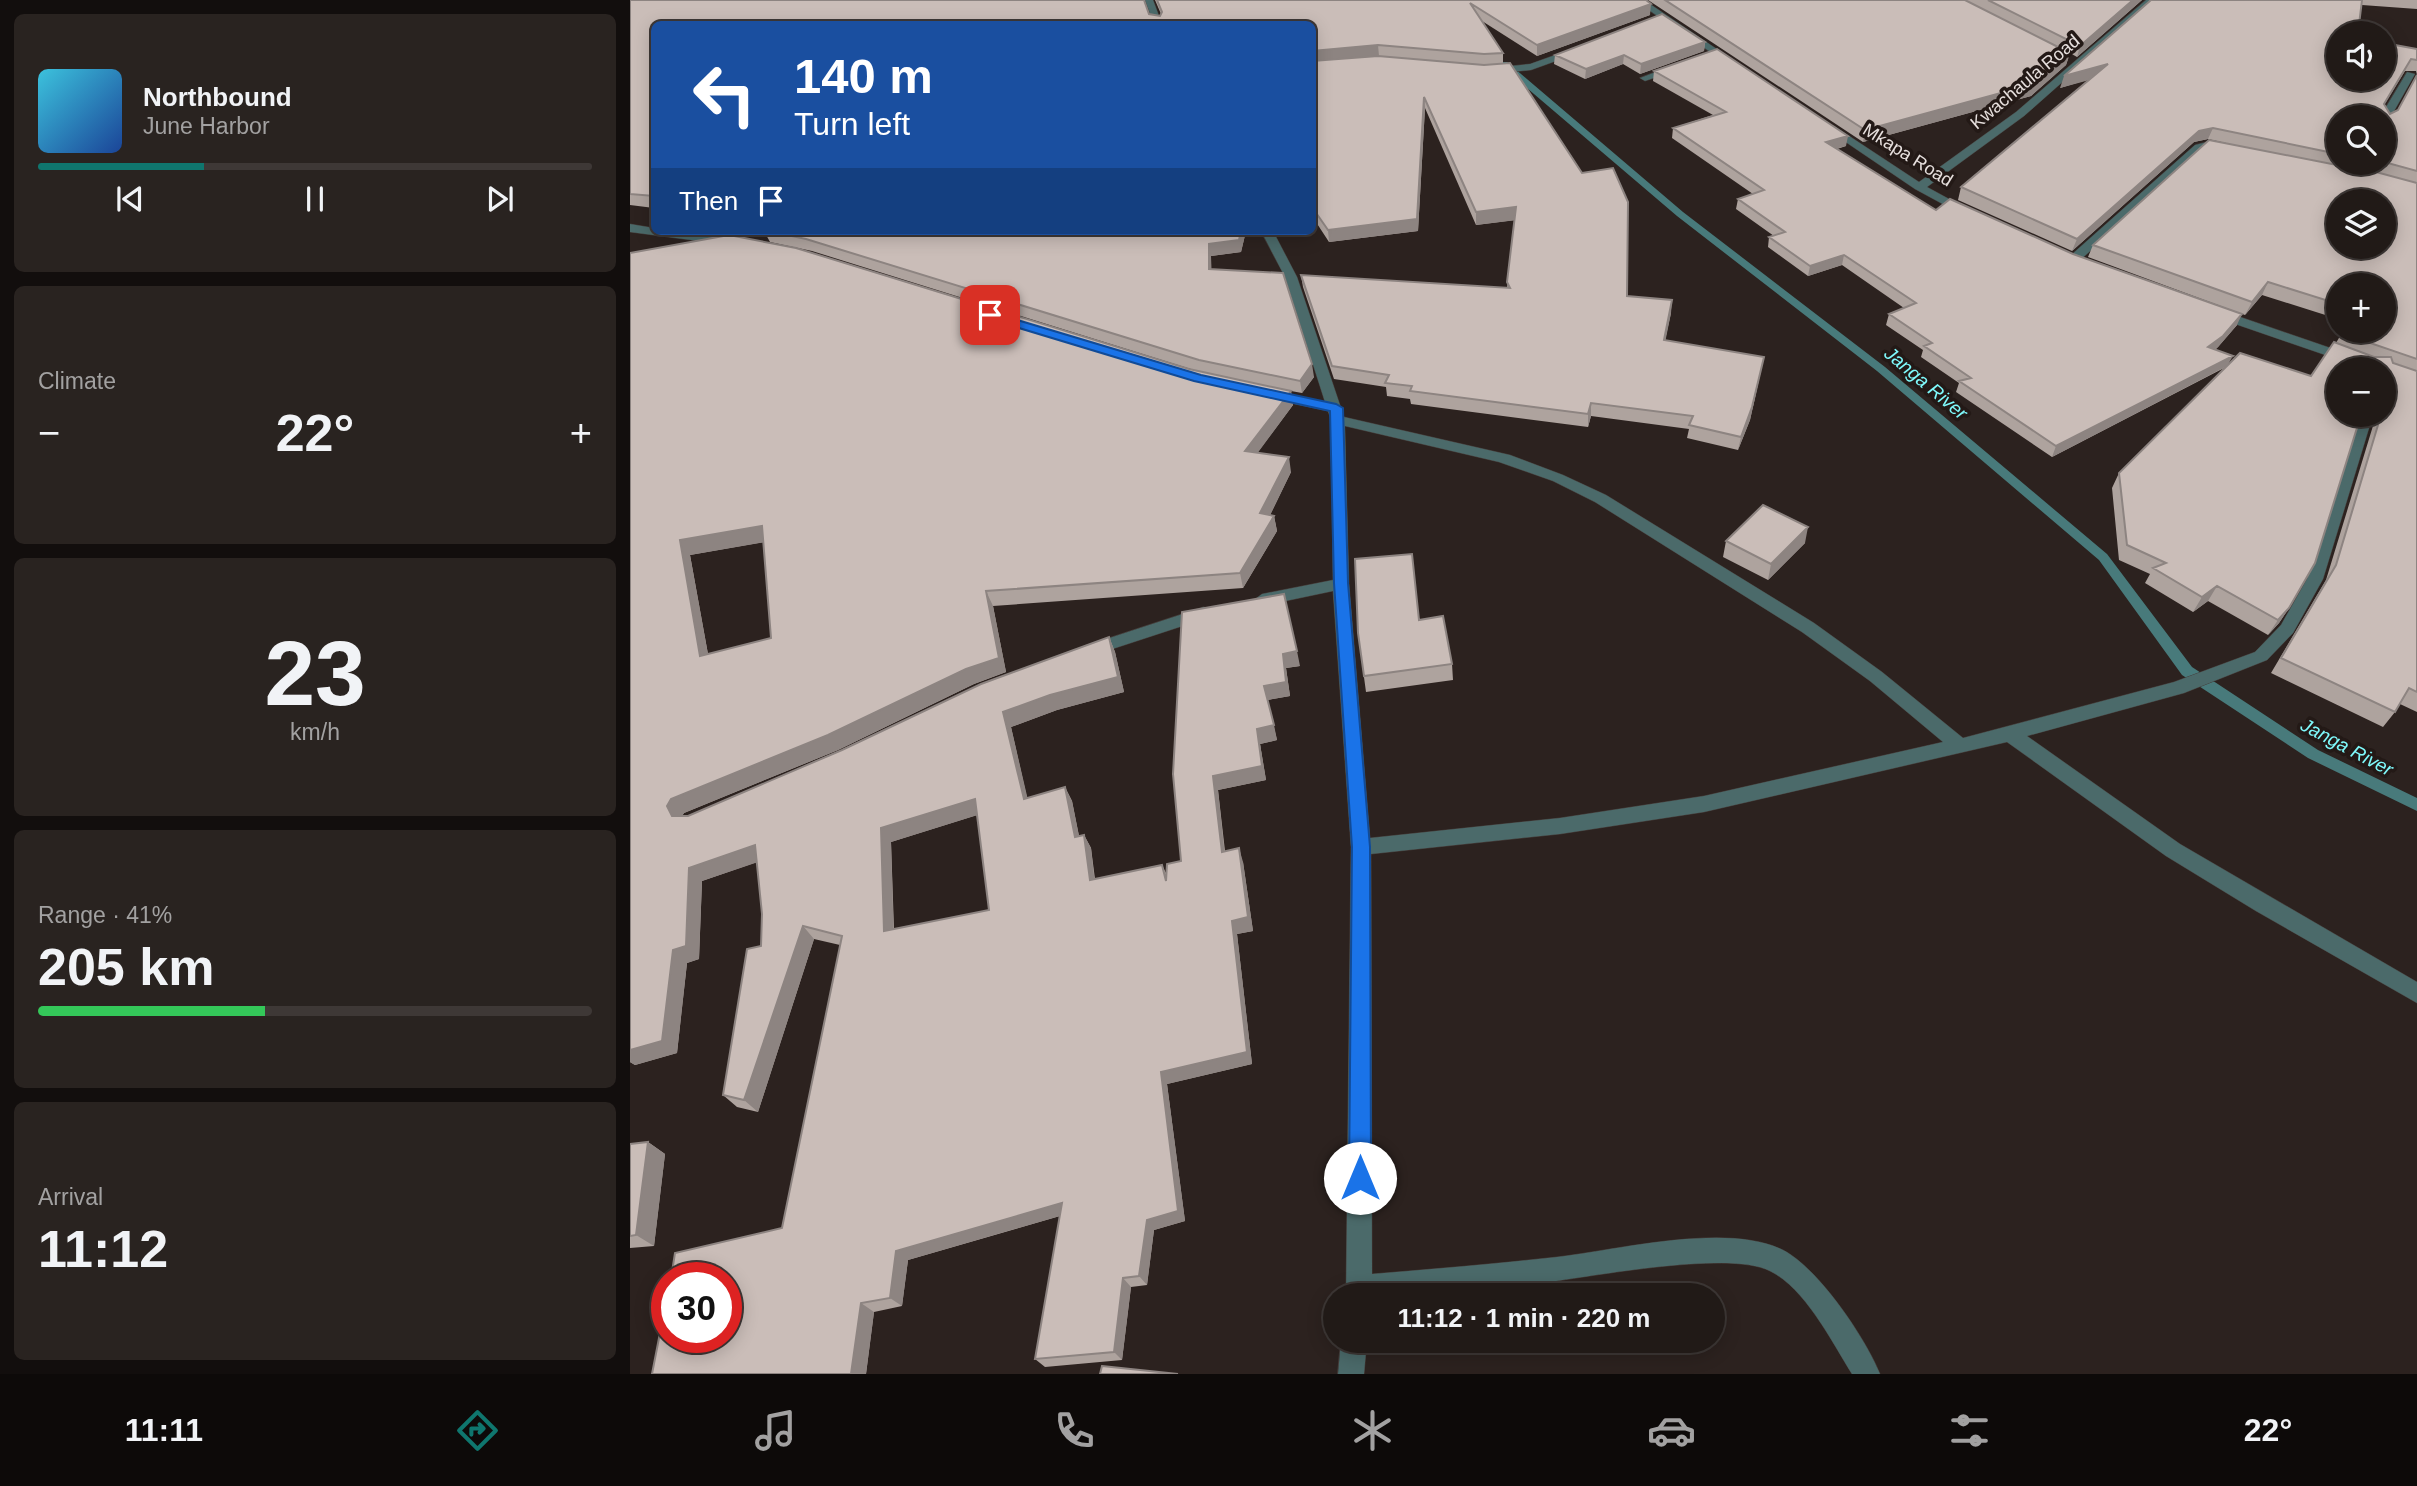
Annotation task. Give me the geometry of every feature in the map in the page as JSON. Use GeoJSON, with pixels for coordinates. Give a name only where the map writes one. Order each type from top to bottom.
{"type":"FeatureCollection","features":[{"type":"Feature","properties":{"kind":"street"},"geometry":{"type":"LineString","coordinates":[[1149,0],[1157,21]]}},
{"type":"Feature","properties":{"kind":"street"},"geometry":{"type":"LineString","coordinates":[[1638,0],[1657,19],[1739,68]]}},
{"type":"Feature","properties":{"kind":"street","name":"Kwachaula Road"},"geometry":{"type":"LineString","coordinates":[[1919,187],[2020,114],[2151,0]]}},
{"type":"Feature","properties":{"kind":"street"},"geometry":{"type":"LineString","coordinates":[[1475,70],[1520,69],[1584,47]]}},
{"type":"Feature","properties":{"kind":"street"},"geometry":{"type":"LineString","coordinates":[[1704,57],[1717,53]]}},
{"type":"Feature","properties":{"kind":"street"},"geometry":{"type":"LineString","coordinates":[[2063,57],[2076,63]]}},
{"type":"Feature","properties":{"kind":"street"},"geometry":{"type":"LineString","coordinates":[[1645,78],[1679,66]]}},
{"type":"Feature","properties":{"kind":"street"},"geometry":{"type":"LineString","coordinates":[[2393,105],[2414,72]]}},
{"type":"Feature","properties":{"kind":"street","name":"Mkapa Road"},"geometry":{"type":"LineString","coordinates":[[1818,120],[1919,187],[1975,217]]}},
{"type":"Feature","properties":{"kind":"street"},"geometry":{"type":"LineString","coordinates":[[2074,259],[2199,148],[2207,145],[2234,149]]}},
{"type":"Feature","properties":{"kind":"street"},"geometry":{"type":"LineString","coordinates":[[630,228],[651,230]]}},
{"type":"Feature","properties":{"kind":"street"},"geometry":{"type":"LineString","coordinates":[[683,235],[756,246]]}},
{"type":"Feature","properties":{"kind":"street"},"geometry":{"type":"LineString","coordinates":[[1269,235],[1291,277],[1337,414],[1341,583],[1361,847],[1359,1283]]}},
{"type":"Feature","properties":{"kind":"street"},"geometry":{"type":"LineString","coordinates":[[2061,254],[2087,264]]}},
{"type":"Feature","properties":{"kind":"street"},"geometry":{"type":"LineString","coordinates":[[2205,309],[2343,357]]}},
{"type":"Feature","properties":{"kind":"street"},"geometry":{"type":"LineString","coordinates":[[1252,390],[1504,458],[1571,484],[1640,522],[1785,612],[1891,689],[1962,747]]}},
{"type":"Feature","properties":{"kind":"street"},"geometry":{"type":"LineString","coordinates":[[1361,847],[1560,826],[1704,804],[1962,747],[2178,688],[2261,656],[2287,629],[2315,579],[2362,427]]}},
{"type":"Feature","properties":{"kind":"street"},"geometry":{"type":"LineString","coordinates":[[1080,654],[1177,620],[1341,583]]}},
{"type":"Feature","properties":{"kind":"street"},"geometry":{"type":"LineString","coordinates":[[2010,734],[2173,850],[2417,993]]}},
{"type":"Feature","properties":{"kind":"street"},"geometry":{"type":"LineString","coordinates":[[1437,1283],[1666,1254],[1744,1251],[1774,1259],[1800,1278],[1836,1324],[1867,1374]]}},
{"type":"Feature","properties":{"kind":"street"},"geometry":{"type":"LineString","coordinates":[[1351,1374],[1353,1353]]}},
{"type":"Feature","properties":{"kind":"building"},"geometry":{"type":"Polygon","coordinates":[[[630,0],[1144,0],[1149,14],[1160,16],[1162,12],[1157,0],[1646,0],[1651,4],[1537,45],[1470,3],[1503,53],[1484,54],[1378,45],[1316,51],[1316,21],[651,21],[651,196],[630,194],[630,0]]]}},
{"type":"Feature","properties":{"kind":"building"},"geometry":{"type":"Polygon","coordinates":[[[1665,0],[1965,0],[2070,53],[2034,84],[1865,130],[1665,0]]]}},
{"type":"Feature","properties":{"kind":"building"},"geometry":{"type":"Polygon","coordinates":[[[1988,0],[2133,0],[2080,46],[1988,0]]]}},
{"type":"Feature","properties":{"kind":"building"},"geometry":{"type":"Polygon","coordinates":[[[2151,0],[2362,0],[2359,21],[2326,21],[2326,91],[2392,91],[2385,105],[2326,105],[2326,152],[2213,128],[2199,131],[2077,239],[1961,187],[2108,64],[2064,76],[2151,0]]]}},
{"type":"Feature","properties":{"kind":"building"},"geometry":{"type":"Polygon","coordinates":[[[1662,14],[1705,42],[1641,64],[1624,55],[1586,69],[1555,55],[1662,14]]]}},
{"type":"Feature","properties":{"kind":"building"},"geometry":{"type":"Polygon","coordinates":[[[2396,45],[2417,49],[2417,60],[2411,59],[2396,84],[2396,45]]]}},
{"type":"Feature","properties":{"kind":"building"},"geometry":{"type":"Polygon","coordinates":[[[1717,49],[1848,136],[1826,142],[1936,210],[1950,199],[2073,254],[2242,314],[2223,336],[2208,347],[2233,356],[2056,446],[1959,381],[1971,378],[1924,346],[1932,343],[1889,314],[1916,303],[1844,255],[1810,266],[1769,237],[1785,232],[1738,199],[1764,190],[1673,128],[1726,112],[1654,71],[1717,49]]]}},
{"type":"Feature","properties":{"kind":"building"},"geometry":{"type":"Polygon","coordinates":[[[1378,56],[1484,65],[1510,63],[1582,173],[1613,168],[1628,202],[1627,296],[1672,300],[1664,340],[1764,357],[1752,407],[1741,437],[1689,425],[1693,416],[1591,403],[1588,414],[1410,391],[1412,386],[1385,383],[1389,375],[1332,366],[1301,275],[1510,288],[1507,282],[1516,207],[1476,212],[1424,97],[1417,219],[1328,230],[1316,213],[1316,61],[1378,56]]]}},
{"type":"Feature","properties":{"kind":"building"},"geometry":{"type":"Polygon","coordinates":[[[2417,75],[2417,171],[2396,165],[2396,111],[2417,75]]]}},
{"type":"Feature","properties":{"kind":"building"},"geometry":{"type":"Polygon","coordinates":[[[2209,140],[2326,163],[2326,175],[2387,175],[2417,183],[2417,359],[2370,343],[2396,343],[2396,273],[2326,273],[2326,300],[2268,282],[2252,302],[2093,245],[2209,140]]]}},
{"type":"Feature","properties":{"kind":"building"},"geometry":{"type":"Polygon","coordinates":[[[729,235],[796,248],[1189,369],[1291,391],[1245,451],[1289,457],[1260,513],[1274,516],[1240,573],[986,591],[999,658],[966,669],[828,735],[671,799],[667,806],[672,816],[688,816],[842,750],[981,684],[1109,637],[1118,677],[1050,695],[1003,712],[1024,799],[1065,787],[1075,837],[1084,835],[1090,880],[1162,865],[1166,881],[1167,864],[1181,861],[1173,774],[1182,612],[1284,594],[1297,651],[1283,654],[1286,682],[1264,686],[1274,725],[1257,729],[1262,766],[1213,776],[1222,852],[1239,848],[1248,917],[1232,921],[1247,1052],[1161,1072],[1178,1211],[1147,1220],[1139,1276],[1123,1278],[1114,1352],[1035,1359],[1062,1203],[896,1251],[890,1298],[861,1303],[851,1374],[652,1374],[656,1353],[742,1353],[742,1262],[674,1262],[675,1253],[782,1228],[842,936],[803,926],[744,1100],[723,1095],[747,949],[761,946],[762,914],[755,845],[689,868],[686,946],[673,950],[662,1041],[630,1050],[630,253],[729,235]],[[762,526],[680,540],[700,656],[771,638],[762,526]],[[975,799],[881,828],[884,931],[989,910],[975,799]]]}},
{"type":"Feature","properties":{"kind":"building"},"geometry":{"type":"Polygon","coordinates":[[[787,235],[1240,235],[1239,240],[1209,244],[1209,269],[1283,273],[1312,364],[1300,381],[1199,360],[787,235]]]}},
{"type":"Feature","properties":{"kind":"building"},"geometry":{"type":"Polygon","coordinates":[[[2333,343],[2374,357],[2326,357],[2326,427],[2357,427],[2315,563],[2289,608],[2278,620],[2217,586],[2202,597],[2153,568],[2166,563],[2127,545],[2119,473],[2240,353],[2311,376],[2333,343]]]}},
{"type":"Feature","properties":{"kind":"building"},"geometry":{"type":"Polygon","coordinates":[[[2396,364],[2417,371],[2417,692],[2409,688],[2395,712],[2281,658],[2336,565],[2377,427],[2396,427],[2396,364]]]}},
{"type":"Feature","properties":{"kind":"building"},"geometry":{"type":"Polygon","coordinates":[[[1763,505],[1808,527],[1771,564],[1726,541],[1763,505]]]}},
{"type":"Feature","properties":{"kind":"building"},"geometry":{"type":"Polygon","coordinates":[[[1412,554],[1419,620],[1443,616],[1452,664],[1364,676],[1358,633],[1355,559],[1412,554]]]}},
{"type":"Feature","properties":{"kind":"building"},"geometry":{"type":"Polygon","coordinates":[[[648,1142],[636,1235],[630,1236],[630,1144],[648,1142]]]}},
{"type":"Feature","properties":{"kind":"building"},"geometry":{"type":"Polygon","coordinates":[[[1102,1366],[1178,1374],[1100,1374],[1102,1366]]]}},
{"type":"Feature","properties":{"kind":"waterway","name":"Janga River"},"geometry":{"type":"LineString","coordinates":[[1504,64],[1680,214],[1881,369],[2103,557],[2187,671],[2313,754],[2417,805]]}},
{"type":"Feature","properties":{"kind":"route"},"geometry":{"type":"LineString","coordinates":[[990,315],[1198,378],[1336,408],[1341,583],[1361,847],[1360,1178]]}}]}
